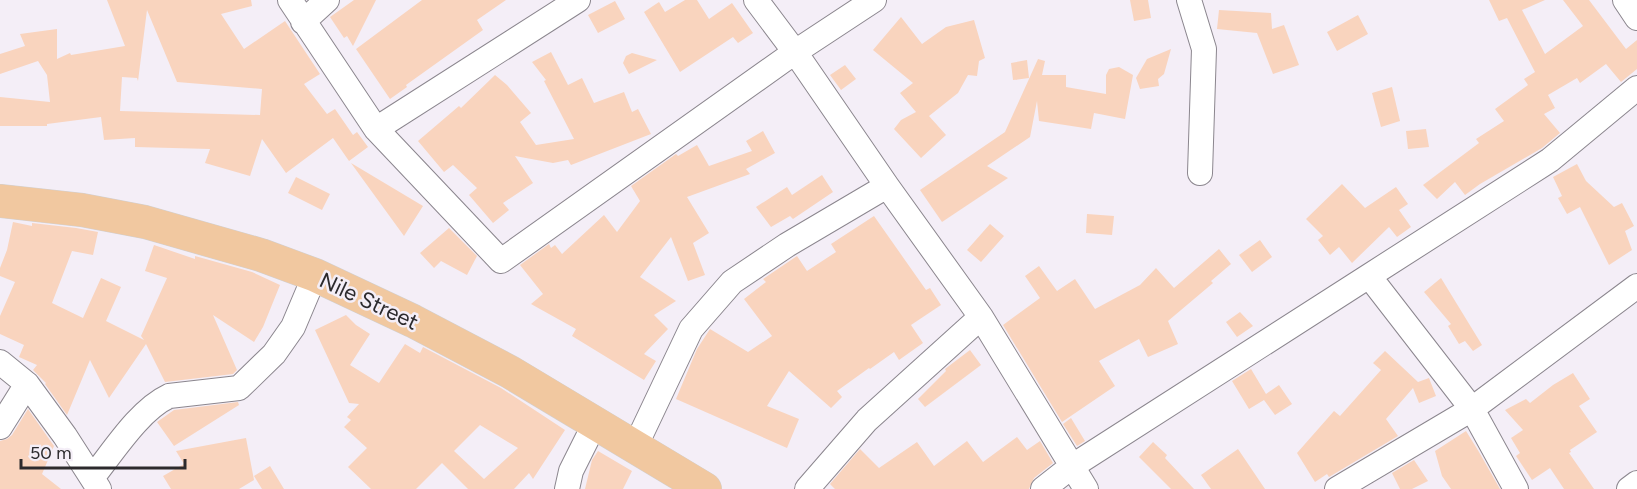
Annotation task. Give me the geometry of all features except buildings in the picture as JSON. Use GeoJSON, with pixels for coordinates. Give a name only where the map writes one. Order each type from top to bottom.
{"type":"FeatureCollection","features":[{"type":"Feature","properties":{"kind":"main road","name":"Nile Street"},"geometry":{"type":"LineString","coordinates":[[0,201],[82,210],[145,222],[261,255],[315,275],[413,321],[510,372],[705,489]]}},
{"type":"Feature","properties":{"kind":"street"},"geometry":{"type":"LineString","coordinates":[[290,0],[376,129],[501,261],[795,52],[874,0]]}},
{"type":"Feature","properties":{"kind":"street"},"geometry":{"type":"LineString","coordinates":[[303,21],[327,0]]}},
{"type":"Feature","properties":{"kind":"street"},"geometry":{"type":"LineString","coordinates":[[376,129],[578,0]]}},
{"type":"Feature","properties":{"kind":"street"},"geometry":{"type":"LineString","coordinates":[[756,0],[981,317],[1086,489]]}},
{"type":"Feature","properties":{"kind":"street"},"geometry":{"type":"LineString","coordinates":[[1189,0],[1204,49],[1200,173]]}},
{"type":"Feature","properties":{"kind":"street"},"geometry":{"type":"LineString","coordinates":[[1625,0],[1637,18]]}},
{"type":"Feature","properties":{"kind":"street"},"geometry":{"type":"LineString","coordinates":[[1043,489],[1071,467],[1550,160],[1637,88]]}},
{"type":"Feature","properties":{"kind":"street"},"geometry":{"type":"LineString","coordinates":[[635,447],[691,329],[732,282],[787,245],[887,186]]}},
{"type":"Feature","properties":{"kind":"street"},"geometry":{"type":"LineString","coordinates":[[0,362],[27,384],[96,483],[132,428],[160,400],[169,396],[239,388],[274,354],[293,327],[315,275]]}},
{"type":"Feature","properties":{"kind":"street"},"geometry":{"type":"LineString","coordinates":[[1369,276],[1472,409],[1516,489]]}},
{"type":"Feature","properties":{"kind":"street"},"geometry":{"type":"LineString","coordinates":[[1337,489],[1472,409],[1637,286]]}},
{"type":"Feature","properties":{"kind":"street"},"geometry":{"type":"LineString","coordinates":[[807,489],[867,420],[981,317]]}},
{"type":"Feature","properties":{"kind":"street"},"geometry":{"type":"LineString","coordinates":[[0,427],[27,384]]}},
{"type":"Feature","properties":{"kind":"street"},"geometry":{"type":"LineString","coordinates":[[567,489],[571,471],[595,423]]}},
{"type":"Feature","properties":{"kind":"street"},"geometry":{"type":"LineString","coordinates":[[1629,489],[1637,483]]}}]}
